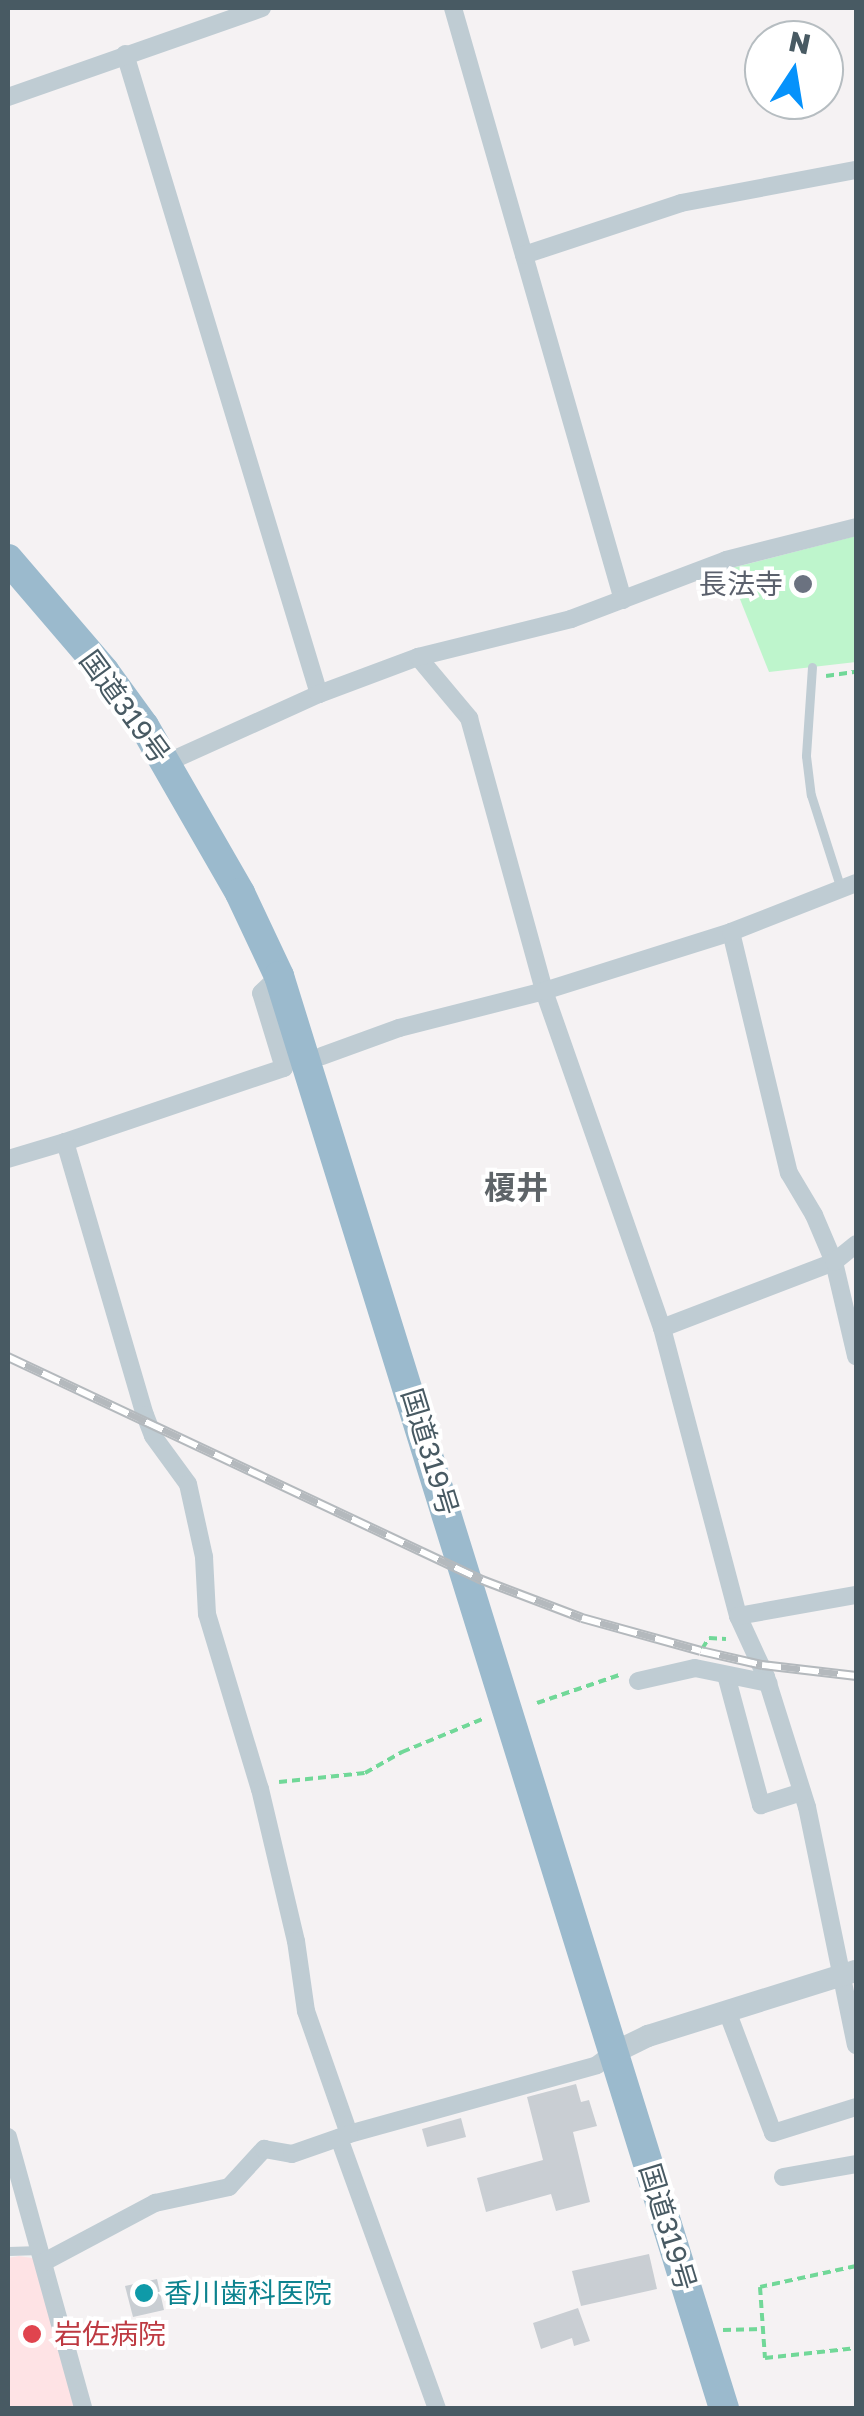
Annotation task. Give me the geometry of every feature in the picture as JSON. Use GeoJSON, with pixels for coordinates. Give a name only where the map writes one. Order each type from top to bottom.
{"type":"FeatureCollection","features":[{"type":"Feature","properties":{"kind":"highway","name":"国道319号"},"geometry":{"type":"LineString","coordinates":[[8,559],[104,671],[166,763],[240,894],[279,976],[724,2408]]}},
{"type":"Feature","properties":{"kind":"street"},"geometry":{"type":"LineString","coordinates":[[8,97],[262,8]]}},
{"type":"Feature","properties":{"kind":"street"},"geometry":{"type":"LineString","coordinates":[[453,8],[623,600]]}},
{"type":"Feature","properties":{"kind":"street"},"geometry":{"type":"LineString","coordinates":[[125,54],[319,694]]}},
{"type":"Feature","properties":{"kind":"street"},"geometry":{"type":"LineString","coordinates":[[524,254],[681,203],[856,170]]}},
{"type":"Feature","properties":{"kind":"street"},"geometry":{"type":"LineString","coordinates":[[166,763],[319,694],[418,658],[571,619],[726,560],[856,528]]}},
{"type":"Feature","properties":{"kind":"street"},"geometry":{"type":"LineString","coordinates":[[418,658],[468,718],[544,991],[662,1328],[738,1616],[768,1683],[802,1792],[848,1974],[856,2044]]}},
{"type":"Feature","properties":{"kind":"street"},"geometry":{"type":"LineString","coordinates":[[322,1056],[398,1028],[544,991],[730,932],[849,886]]}},
{"type":"Feature","properties":{"kind":"street"},"geometry":{"type":"LineString","coordinates":[[730,932],[788,1173],[814,1215],[834,1262],[856,1356]]}},
{"type":"Feature","properties":{"kind":"street"},"geometry":{"type":"LineString","coordinates":[[8,1160],[284,1068],[261,993],[279,976]]}},
{"type":"Feature","properties":{"kind":"street"},"geometry":{"type":"LineString","coordinates":[[64,1142],[144,1416],[153,1436],[188,1484],[204,1557],[207,1614],[260,1789],[296,1942],[306,2011],[344,2136],[437,2408]]}},
{"type":"Feature","properties":{"kind":"street"},"geometry":{"type":"LineString","coordinates":[[662,1328],[834,1262],[856,1244]]}},
{"type":"Feature","properties":{"kind":"street"},"geometry":{"type":"LineString","coordinates":[[738,1616],[856,1595]]}},
{"type":"Feature","properties":{"kind":"street"},"geometry":{"type":"LineString","coordinates":[[638,1681],[695,1668],[768,1683]]}},
{"type":"Feature","properties":{"kind":"street"},"geometry":{"type":"LineString","coordinates":[[726,1675],[761,1805],[802,1792]]}},
{"type":"Feature","properties":{"kind":"street"},"geometry":{"type":"LineString","coordinates":[[42,2256],[155,2203],[229,2187],[264,2149],[292,2154],[598,2066],[648,2036],[848,1974]]}},
{"type":"Feature","properties":{"kind":"street"},"geometry":{"type":"LineString","coordinates":[[727,2012],[773,2134],[856,2107]]}},
{"type":"Feature","properties":{"kind":"street"},"geometry":{"type":"LineString","coordinates":[[8,2137],[83,2408]]}},
{"type":"Feature","properties":{"kind":"street"},"geometry":{"type":"LineString","coordinates":[[783,2177],[856,2164]]}},
{"type":"Feature","properties":{"kind":"lane"},"geometry":{"type":"LineString","coordinates":[[812,673],[806,756],[812,795],[849,886]]}},
{"type":"Feature","properties":{"kind":"lane"},"geometry":{"type":"LineString","coordinates":[[8,2251],[42,2256]]}},
{"type":"Feature","properties":{"kind":"path"},"geometry":{"type":"LineString","coordinates":[[812,673],[856,672]]}},
{"type":"Feature","properties":{"kind":"path"},"geometry":{"type":"LineString","coordinates":[[260,1789],[302,1777],[365,1774],[444,1732],[488,1718]]}},
{"type":"Feature","properties":{"kind":"path"},"geometry":{"type":"LineString","coordinates":[[856,2266],[760,2287],[765,2358],[856,2348]]}},
{"type":"Feature","properties":{"kind":"path"},"geometry":{"type":"LineString","coordinates":[[700,2330],[764,2329]]}},
{"type":"Feature","properties":{"kind":"shaded area","name":"岩佐病院"},"geometry":{"type":"Polygon","coordinates":[[[8,2258],[38,2259],[77,2408],[8,2408],[8,2258]]]}},
{"type":"Feature","properties":{"kind":"green space"},"geometry":{"type":"Polygon","coordinates":[[[856,536],[856,662],[769,672],[728,569],[856,536]]]}},
{"type":"Feature","properties":{"kind":"building"},"geometry":{"type":"Polygon","coordinates":[[[576,2084],[581,2102],[589,2100],[597,2126],[573,2132],[590,2202],[556,2211],[551,2194],[486,2212],[477,2178],[543,2160],[527,2097],[576,2084]]]}},
{"type":"Feature","properties":{"kind":"building"},"geometry":{"type":"Polygon","coordinates":[[[461,2118],[466,2137],[427,2147],[422,2129],[461,2118]]]}},
{"type":"Feature","properties":{"kind":"building"},"geometry":{"type":"Polygon","coordinates":[[[649,2254],[657,2289],[581,2306],[572,2271],[649,2254]]]}},
{"type":"Feature","properties":{"kind":"building","name":"香川歯科医院"},"geometry":{"type":"Polygon","coordinates":[[[157,2279],[164,2310],[133,2317],[125,2286],[157,2279]]]}},
{"type":"Feature","properties":{"kind":"building"},"geometry":{"type":"Polygon","coordinates":[[[578,2308],[590,2341],[574,2346],[572,2338],[541,2349],[533,2323],[578,2308]]]}},
{"type":"Feature","properties":{"kind":"railway"},"geometry":{"type":"LineString","coordinates":[[8,1357],[482,1580],[582,1618],[762,1665],[856,1676]]}},
{"type":"Feature","properties":{"kind":"place","name":"長法寺"},"geometry":{"type":"Point","coordinates":[803,584]}},
{"type":"Feature","properties":{"kind":"place","name":"香川歯科医院"},"geometry":{"type":"Point","coordinates":[144,2293]}},
{"type":"Feature","properties":{"kind":"place","name":"岩佐病院"},"geometry":{"type":"Point","coordinates":[32,2334]}},
{"type":"Feature","properties":{"kind":"district","name":"榎井"},"geometry":{"type":"Point","coordinates":[516,1187]}}]}
